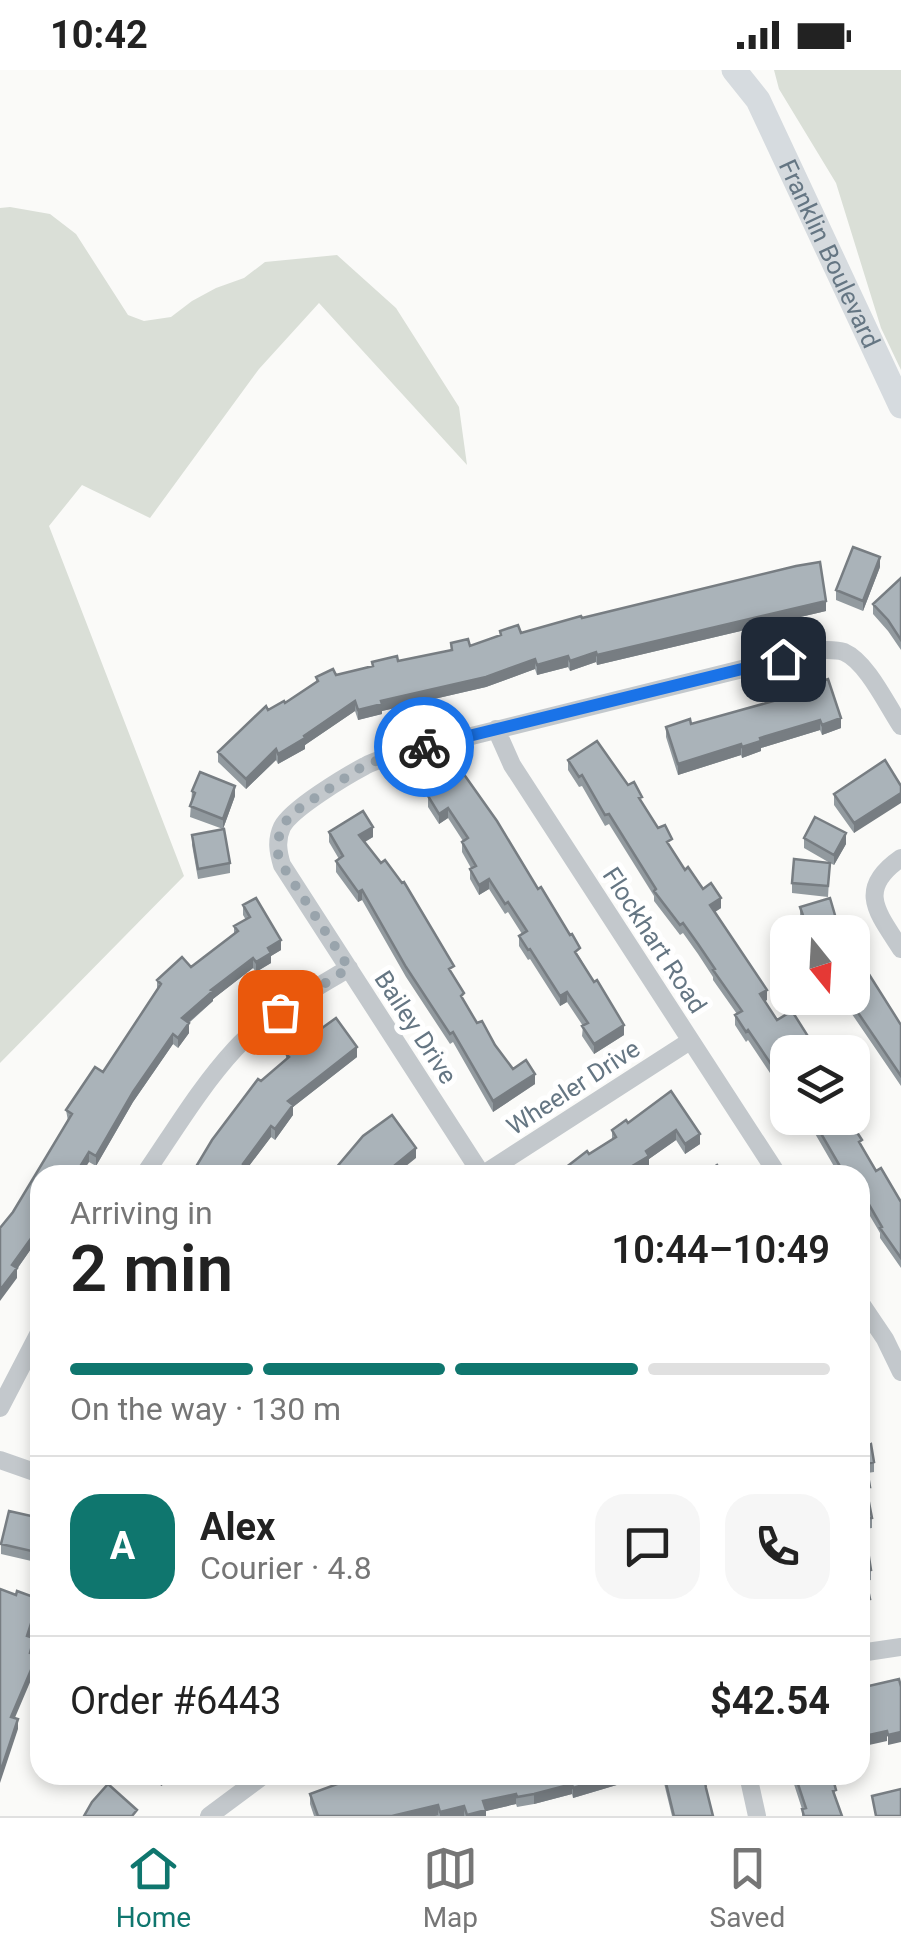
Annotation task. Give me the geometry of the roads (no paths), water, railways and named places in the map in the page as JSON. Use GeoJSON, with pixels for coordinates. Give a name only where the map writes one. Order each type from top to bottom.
{"type":"FeatureCollection","features":[{"type":"Feature","properties":{"kind":"main road","name":"Franklin Boulevard"},"geometry":{"type":"LineString","coordinates":[[734,70],[758,100],[901,406]]}},
{"type":"Feature","properties":{"kind":"main road","name":"Franklin Boulevard"},"geometry":{"type":"LineString","coordinates":[[754,70],[758,100]]}},
{"type":"Feature","properties":{"kind":"street","name":"Bailey Drive"},"geometry":{"type":"LineString","coordinates":[[476,1165],[282,865],[278,840],[291,814],[366,764],[496,728],[819,650],[848,654],[860,664],[901,726]]}},
{"type":"Feature","properties":{"kind":"street","name":"Flockhart Road"},"geometry":{"type":"LineString","coordinates":[[496,728],[512,765],[771,1165]]}},
{"type":"Feature","properties":{"kind":"street"},"geometry":{"type":"LineString","coordinates":[[901,858],[884,870],[874,897],[880,915],[901,948]]}},
{"type":"Feature","properties":{"kind":"street"},"geometry":{"type":"LineString","coordinates":[[151,1165],[236,1048],[280,1012],[349,968]]}},
{"type":"Feature","properties":{"kind":"street","name":"Wheeler Drive"},"geometry":{"type":"LineString","coordinates":[[498,1165],[690,1041]]}},
{"type":"Feature","properties":{"kind":"street"},"geometry":{"type":"LineString","coordinates":[[870,1312],[893,1335],[901,1372]]}},
{"type":"Feature","properties":{"kind":"street"},"geometry":{"type":"LineString","coordinates":[[0,1408],[30,1349]]}},
{"type":"Feature","properties":{"kind":"street"},"geometry":{"type":"LineString","coordinates":[[0,1460],[30,1470]]}},
{"type":"Feature","properties":{"kind":"street"},"geometry":{"type":"LineString","coordinates":[[870,1652],[901,1647]]}},
{"type":"Feature","properties":{"kind":"street"},"geometry":{"type":"LineString","coordinates":[[209,1816],[251,1785]]}},
{"type":"Feature","properties":{"kind":"street"},"geometry":{"type":"LineString","coordinates":[[750,1785],[757,1816]]}}]}
